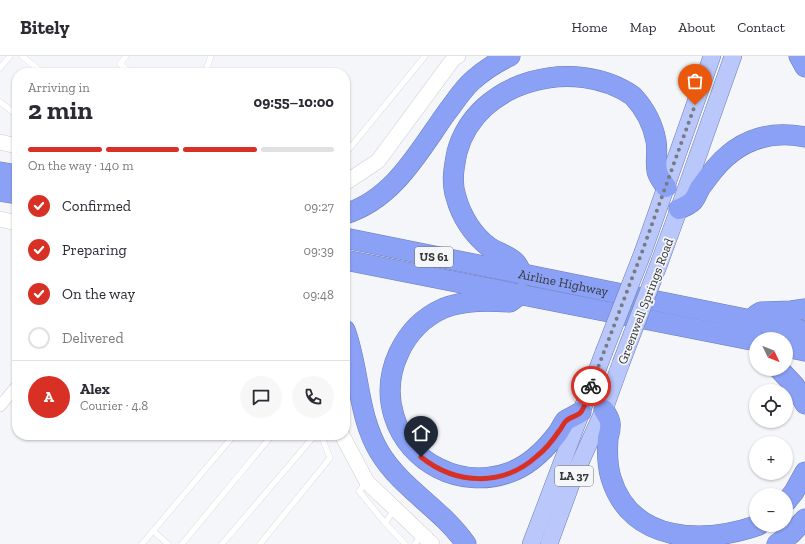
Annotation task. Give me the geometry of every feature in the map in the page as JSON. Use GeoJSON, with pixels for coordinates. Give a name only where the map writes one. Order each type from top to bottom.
{"type":"FeatureCollection","features":[{"type":"Feature","properties":{"kind":"highway"},"geometry":{"type":"LineString","coordinates":[[350,212],[362,208],[373,201],[394,184],[464,89],[482,73],[510,56]]}},
{"type":"Feature","properties":{"kind":"highway"},"geometry":{"type":"LineString","coordinates":[[799,56],[805,67]]}},
{"type":"Feature","properties":{"kind":"highway"},"geometry":{"type":"LineString","coordinates":[[581,412],[566,421],[544,450],[529,463],[518,470],[486,479],[461,477],[445,472],[429,464],[412,448],[398,427],[391,402],[390,387],[392,373],[400,350],[413,331],[432,315],[445,308],[469,302],[510,302],[522,284],[515,260],[489,246],[473,232],[460,209],[455,196],[453,174],[459,146],[468,127],[479,110],[497,92],[522,77],[538,72],[561,68],[592,71],[612,80],[632,95],[640,105],[652,126],[656,142],[657,172],[666,187]]}},
{"type":"Feature","properties":{"kind":"highway"},"geometry":{"type":"LineString","coordinates":[[679,209],[694,201],[700,189],[714,169],[739,147],[750,141],[772,135],[790,134],[805,137]]}},
{"type":"Feature","properties":{"kind":"highway"},"geometry":{"type":"LineString","coordinates":[[0,172],[12,174]]}},
{"type":"Feature","properties":{"kind":"highway"},"geometry":{"type":"LineString","coordinates":[[0,190],[12,193]]}},
{"type":"Feature","properties":{"kind":"highway","name":"Airline Highway"},"geometry":{"type":"LineString","coordinates":[[350,239],[522,284],[749,340]]}},
{"type":"Feature","properties":{"kind":"highway","name":"Airline Highway"},"geometry":{"type":"LineString","coordinates":[[350,261],[522,284],[750,319],[805,331]]}},
{"type":"Feature","properties":{"kind":"highway"},"geometry":{"type":"LineString","coordinates":[[750,319],[762,312],[790,312],[805,309]]}},
{"type":"Feature","properties":{"kind":"highway"},"geometry":{"type":"LineString","coordinates":[[736,337],[739,348],[749,352]]}},
{"type":"Feature","properties":{"kind":"highway"},"geometry":{"type":"LineString","coordinates":[[350,348],[366,418],[378,450],[393,470],[448,523],[466,544]]}},
{"type":"Feature","properties":{"kind":"highway"},"geometry":{"type":"LineString","coordinates":[[793,348],[805,351]]}},
{"type":"Feature","properties":{"kind":"highway"},"geometry":{"type":"LineString","coordinates":[[786,376],[795,386],[805,404]]}},
{"type":"Feature","properties":{"kind":"highway"},"geometry":{"type":"LineString","coordinates":[[604,410],[610,424],[607,448],[608,468],[611,478],[621,500],[627,509],[642,523],[660,534],[694,542],[706,542],[732,537],[749,530]]}},
{"type":"Feature","properties":{"kind":"highway"},"geometry":{"type":"LineString","coordinates":[[793,493],[805,472]]}},
{"type":"Feature","properties":{"kind":"highway"},"geometry":{"type":"LineString","coordinates":[[778,544],[805,519]]}},
{"type":"Feature","properties":{"kind":"main road","name":"Greenwell Springs Road"},"geometry":{"type":"LineString","coordinates":[[531,544],[642,252],[712,56]]}},
{"type":"Feature","properties":{"kind":"main road","name":"Greenwell Springs Road"},"geometry":{"type":"LineString","coordinates":[[549,544],[574,476],[604,410],[679,209],[733,56]]}},
{"type":"Feature","properties":{"kind":"street"},"geometry":{"type":"LineString","coordinates":[[350,180],[378,161],[454,58],[458,56]]}},
{"type":"Feature","properties":{"kind":"street"},"geometry":{"type":"LineString","coordinates":[[0,142],[12,145]]}},
{"type":"Feature","properties":{"kind":"street"},"geometry":{"type":"LineString","coordinates":[[0,219],[12,222]]}},
{"type":"Feature","properties":{"kind":"street"},"geometry":{"type":"LineString","coordinates":[[0,406],[12,392]]}},
{"type":"Feature","properties":{"kind":"street"},"geometry":{"type":"LineString","coordinates":[[345,440],[367,482],[395,508],[423,541]]}},
{"type":"Feature","properties":{"kind":"lane"},"geometry":{"type":"LineString","coordinates":[[0,68],[10,56]]}},
{"type":"Feature","properties":{"kind":"lane"},"geometry":{"type":"LineString","coordinates":[[22,56],[37,68]]}},
{"type":"Feature","properties":{"kind":"lane"},"geometry":{"type":"LineString","coordinates":[[125,68],[120,64],[126,56]]}},
{"type":"Feature","properties":{"kind":"lane"},"geometry":{"type":"LineString","coordinates":[[207,68],[211,56]]}},
{"type":"Feature","properties":{"kind":"lane"},"geometry":{"type":"LineString","coordinates":[[350,148],[426,56]]}},
{"type":"Feature","properties":{"kind":"lane"},"geometry":{"type":"LineString","coordinates":[[0,102],[12,111]]}},
{"type":"Feature","properties":{"kind":"lane"},"geometry":{"type":"LineString","coordinates":[[142,544],[230,440]]}},
{"type":"Feature","properties":{"kind":"lane"},"geometry":{"type":"LineString","coordinates":[[182,544],[268,440]]}},
{"type":"Feature","properties":{"kind":"lane"},"geometry":{"type":"LineString","coordinates":[[222,544],[311,440]]}},
{"type":"Feature","properties":{"kind":"lane"},"geometry":{"type":"LineString","coordinates":[[260,544],[330,458],[323,440]]}},
{"type":"Feature","properties":{"kind":"lane"},"geometry":{"type":"LineString","coordinates":[[367,482],[359,491],[385,523],[405,544]]}},
{"type":"Feature","properties":{"kind":"lane"},"geometry":{"type":"LineString","coordinates":[[385,523],[395,508]]}},
{"type":"Feature","properties":{"kind":"lane"},"geometry":{"type":"LineString","coordinates":[[153,531],[168,544]]}},
{"type":"Feature","properties":{"kind":"way so far"},"geometry":{"type":"LineString","coordinates":[[591,386],[642,252],[695,105]]}},
{"type":"Feature","properties":{"kind":"route"},"geometry":{"type":"LineString","coordinates":[[421,457],[439,470],[461,477],[474,479],[486,479],[518,470],[537,457],[544,450],[566,421],[581,412],[591,386]]}}]}
